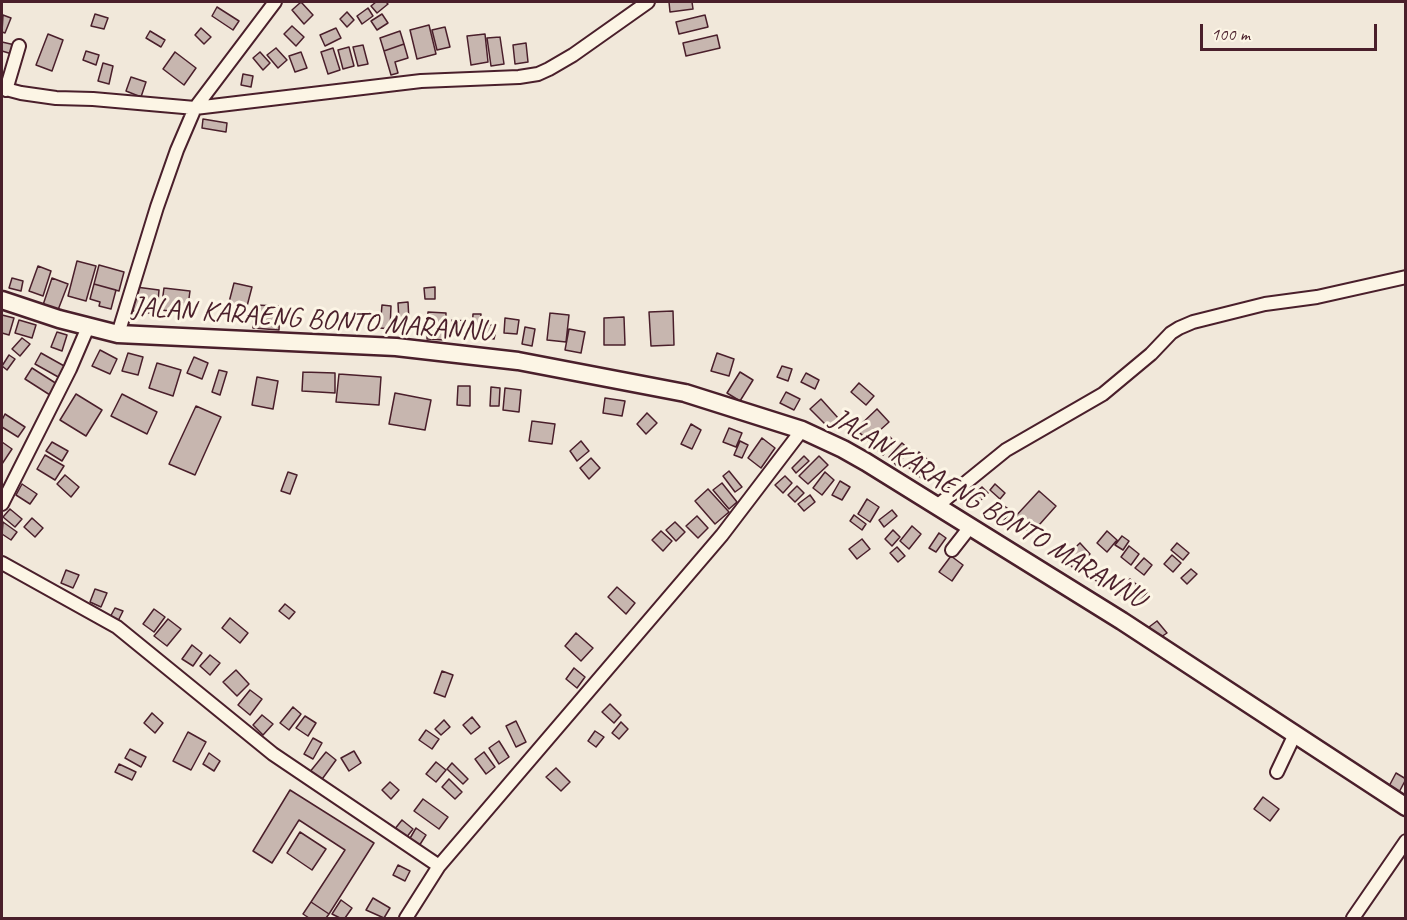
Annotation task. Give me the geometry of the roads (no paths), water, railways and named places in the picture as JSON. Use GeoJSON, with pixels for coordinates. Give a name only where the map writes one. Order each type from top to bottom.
{"type":"FeatureCollection","features":[{"type":"Feature","properties":{"kind":"main road","name":"JALAN KARAENG BONTO MARANNU"},"geometry":{"type":"LineString","coordinates":[[2,300],[118,334],[396,347],[518,361],[685,393],[802,430],[843,449],[1122,621],[1406,807]]}},
{"type":"Feature","properties":{"kind":"street"},"geometry":{"type":"LineString","coordinates":[[118,334],[157,207],[195,108],[275,2]]}},
{"type":"Feature","properties":{"kind":"street"},"geometry":{"type":"LineString","coordinates":[[20,46],[4,89],[56,98],[195,108],[421,81],[519,77],[538,74],[573,55],[648,2]]}},
{"type":"Feature","properties":{"kind":"street"},"geometry":{"type":"LineString","coordinates":[[937,506],[1006,450],[1102,394],[1179,328],[1193,322],[1265,304],[1317,297],[1406,277]]}},
{"type":"Feature","properties":{"kind":"street"},"geometry":{"type":"LineString","coordinates":[[2,504],[70,369],[88,327]]}},
{"type":"Feature","properties":{"kind":"street"},"geometry":{"type":"LineString","coordinates":[[406,918],[439,866],[722,535],[802,430]]}},
{"type":"Feature","properties":{"kind":"street"},"geometry":{"type":"LineString","coordinates":[[952,550],[970,527]]}},
{"type":"Feature","properties":{"kind":"street"},"geometry":{"type":"LineString","coordinates":[[2,563],[117,627],[273,754],[439,866]]}},
{"type":"Feature","properties":{"kind":"street"},"geometry":{"type":"LineString","coordinates":[[1276,772],[1295,734]]}},
{"type":"Feature","properties":{"kind":"street"},"geometry":{"type":"LineString","coordinates":[[1353,918],[1406,841]]}}]}
